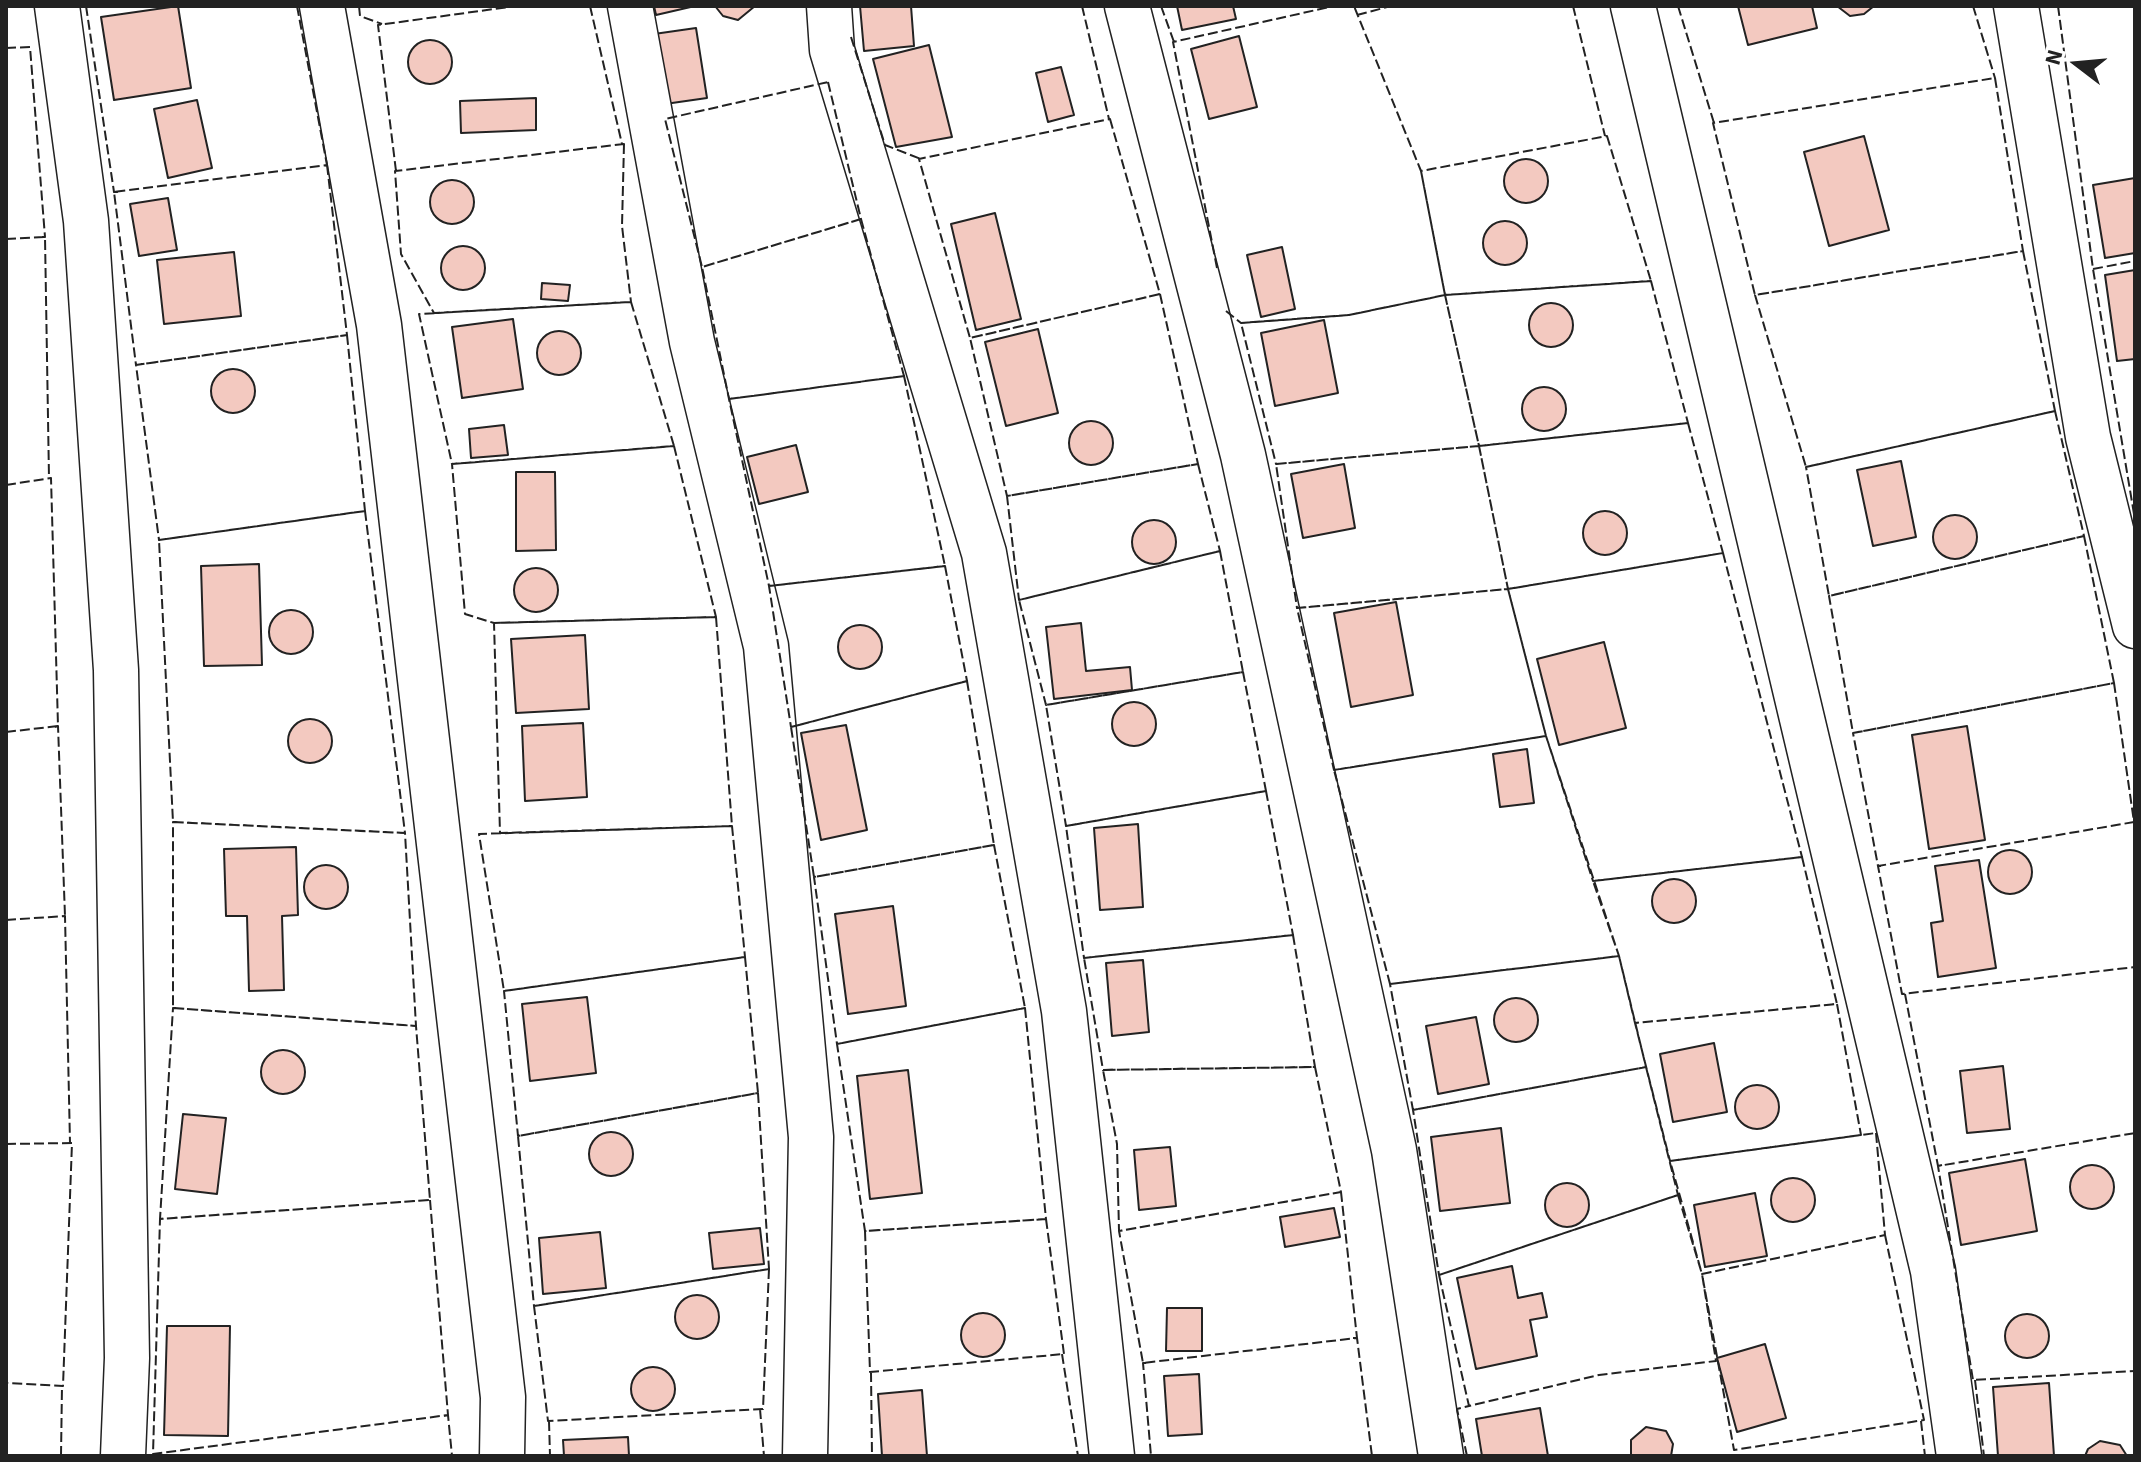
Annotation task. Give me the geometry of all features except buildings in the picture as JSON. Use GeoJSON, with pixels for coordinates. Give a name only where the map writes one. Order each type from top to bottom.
{"type":"FeatureCollection","features":[{"type":"Feature","properties":{"kind":"street"},"geometry":{"type":"LineString","coordinates":[[57,6],[86,221],[116,670],[127,1358],[123,1456]]}},
{"type":"Feature","properties":{"kind":"street"},"geometry":{"type":"LineString","coordinates":[[322,6],[379,325],[503,1397],[502,1456]]}},
{"type":"Feature","properties":{"kind":"street"},"geometry":{"type":"LineString","coordinates":[[630,6],[692,342],[766,646],[811,1137],[805,1456]]}},
{"type":"Feature","properties":{"kind":"street"},"geometry":{"type":"LineString","coordinates":[[829,6],[832,50],[984,553],[1064,1011],[1112,1456]]}},
{"type":"Feature","properties":{"kind":"street"},"geometry":{"type":"LineString","coordinates":[[1127,6],[1243,455],[1394,1150],[1441,1456]]}},
{"type":"Feature","properties":{"kind":"street"},"geometry":{"type":"LineString","coordinates":[[1633,6],[1933,1271],[1959,1456]]}},
{"type":"Feature","properties":{"kind":"street"},"geometry":{"type":"LineString","coordinates":[[2016,6],[2088,437],[2135,626]]}},
{"type":"Feature","properties":{"kind":"fence"},"geometry":{"type":"LineString","coordinates":[[86,6],[114,192],[118,192]]}},
{"type":"Feature","properties":{"kind":"fence"},"geometry":{"type":"LineString","coordinates":[[297,6],[327,165],[324,166]]}},
{"type":"Feature","properties":{"kind":"fence"},"geometry":{"type":"LineString","coordinates":[[359,6],[360,16],[382,24]]}},
{"type":"Feature","properties":{"kind":"fence"},"geometry":{"type":"LineString","coordinates":[[396,171],[378,25],[516,6]]}},
{"type":"Feature","properties":{"kind":"fence"},"geometry":{"type":"LineString","coordinates":[[590,6],[622,144]]}},
{"type":"Feature","properties":{"kind":"fence"},"geometry":{"type":"LineString","coordinates":[[1082,6],[1109,119]]}},
{"type":"Feature","properties":{"kind":"fence"},"geometry":{"type":"LineString","coordinates":[[1161,6],[1174,42]]}},
{"type":"Feature","properties":{"kind":"fence"},"geometry":{"type":"LineString","coordinates":[[1217,268],[1173,42],[1334,6]]}},
{"type":"Feature","properties":{"kind":"fence"},"geometry":{"type":"LineString","coordinates":[[1226,311],[1241,323],[1349,315],[1445,295],[1421,171],[1354,6]]}},
{"type":"Feature","properties":{"kind":"fence"},"geometry":{"type":"LineString","coordinates":[[1357,15],[1391,6]]}},
{"type":"Feature","properties":{"kind":"fence"},"geometry":{"type":"LineString","coordinates":[[1573,6],[1605,136]]}},
{"type":"Feature","properties":{"kind":"fence"},"geometry":{"type":"LineString","coordinates":[[1678,6],[1714,123]]}},
{"type":"Feature","properties":{"kind":"fence"},"geometry":{"type":"LineString","coordinates":[[1973,6],[1995,78]]}},
{"type":"Feature","properties":{"kind":"fence"},"geometry":{"type":"LineString","coordinates":[[2058,6],[2093,269],[2135,520]]}},
{"type":"Feature","properties":{"kind":"fence"},"geometry":{"type":"LineString","coordinates":[[851,37],[885,145],[921,159]]}},
{"type":"Feature","properties":{"kind":"fence"},"geometry":{"type":"LineString","coordinates":[[6,48],[30,47],[45,237],[42,237]]}},
{"type":"Feature","properties":{"kind":"fence"},"geometry":{"type":"LineString","coordinates":[[1995,78],[2023,251],[1755,295],[1713,123],[1995,78]]}},
{"type":"Feature","properties":{"kind":"fence"},"geometry":{"type":"LineString","coordinates":[[828,82],[861,219],[702,267],[665,119],[828,82]]}},
{"type":"Feature","properties":{"kind":"fence"},"geometry":{"type":"LineString","coordinates":[[1110,119],[1160,294],[970,338],[919,159],[1110,119]]}},
{"type":"Feature","properties":{"kind":"fence"},"geometry":{"type":"LineString","coordinates":[[1607,136],[1651,281],[1445,295],[1421,171],[1607,136]]}},
{"type":"Feature","properties":{"kind":"fence"},"geometry":{"type":"LineString","coordinates":[[624,144],[622,226],[631,302],[434,313],[401,254],[395,171],[624,144]]}},
{"type":"Feature","properties":{"kind":"fence"},"geometry":{"type":"LineString","coordinates":[[327,165],[347,335],[136,365],[114,192],[327,165]]}},
{"type":"Feature","properties":{"kind":"fence"},"geometry":{"type":"LineString","coordinates":[[861,219],[904,376],[729,399],[702,267],[861,219]]}},
{"type":"Feature","properties":{"kind":"fence"},"geometry":{"type":"LineString","coordinates":[[6,239],[45,237],[49,478]]}},
{"type":"Feature","properties":{"kind":"fence"},"geometry":{"type":"LineString","coordinates":[[2023,251],[2055,411],[1806,467],[1755,295],[2023,251]]}},
{"type":"Feature","properties":{"kind":"fence"},"geometry":{"type":"LineString","coordinates":[[2093,269],[2135,261]]}},
{"type":"Feature","properties":{"kind":"fence"},"geometry":{"type":"LineString","coordinates":[[1651,281],[1688,423],[1479,446],[1445,295],[1651,281]]}},
{"type":"Feature","properties":{"kind":"fence"},"geometry":{"type":"LineString","coordinates":[[1160,294],[1198,464],[1007,496],[970,338],[1160,294]]}},
{"type":"Feature","properties":{"kind":"fence"},"geometry":{"type":"LineString","coordinates":[[1445,295],[1479,446],[1276,464],[1241,323],[1349,315],[1445,295]]}},
{"type":"Feature","properties":{"kind":"fence"},"geometry":{"type":"LineString","coordinates":[[631,302],[674,446],[452,464],[419,314],[631,302]]}},
{"type":"Feature","properties":{"kind":"fence"},"geometry":{"type":"LineString","coordinates":[[347,335],[365,511],[159,540],[136,365],[347,335]]}},
{"type":"Feature","properties":{"kind":"fence"},"geometry":{"type":"LineString","coordinates":[[904,376],[945,566],[769,586],[729,399],[904,376]]}},
{"type":"Feature","properties":{"kind":"fence"},"geometry":{"type":"LineString","coordinates":[[2055,411],[2084,536],[1829,596],[1806,467],[2055,411]]}},
{"type":"Feature","properties":{"kind":"fence"},"geometry":{"type":"LineString","coordinates":[[1688,423],[1723,553],[1508,589],[1479,446],[1688,423]]}},
{"type":"Feature","properties":{"kind":"fence"},"geometry":{"type":"LineString","coordinates":[[674,446],[716,617],[494,623],[465,614],[452,464],[674,446]]}},
{"type":"Feature","properties":{"kind":"fence"},"geometry":{"type":"LineString","coordinates":[[1479,446],[1508,589],[1297,608],[1276,464],[1479,446]]}},
{"type":"Feature","properties":{"kind":"fence"},"geometry":{"type":"LineString","coordinates":[[1198,464],[1220,551],[1019,600],[1007,496],[1198,464]]}},
{"type":"Feature","properties":{"kind":"fence"},"geometry":{"type":"LineString","coordinates":[[6,485],[51,478],[58,726],[6,732]]}},
{"type":"Feature","properties":{"kind":"fence"},"geometry":{"type":"LineString","coordinates":[[365,511],[405,833],[173,822],[159,540],[365,511]]}},
{"type":"Feature","properties":{"kind":"fence"},"geometry":{"type":"LineString","coordinates":[[2084,536],[2114,683],[1853,733],[1829,596],[2084,536]]}},
{"type":"Feature","properties":{"kind":"fence"},"geometry":{"type":"LineString","coordinates":[[1220,551],[1243,672],[1046,705],[1019,600],[1220,551]]}},
{"type":"Feature","properties":{"kind":"fence"},"geometry":{"type":"LineString","coordinates":[[1723,553],[1802,857],[1593,881],[1546,736],[1508,589],[1723,553]]}},
{"type":"Feature","properties":{"kind":"fence"},"geometry":{"type":"LineString","coordinates":[[945,566],[967,681],[791,727],[769,586],[945,566]]}},
{"type":"Feature","properties":{"kind":"fence"},"geometry":{"type":"LineString","coordinates":[[1508,589],[1546,736],[1334,770],[1297,608],[1508,589]]}},
{"type":"Feature","properties":{"kind":"fence"},"geometry":{"type":"LineString","coordinates":[[716,617],[732,826],[500,833],[494,623],[716,617]]}},
{"type":"Feature","properties":{"kind":"fence"},"geometry":{"type":"LineString","coordinates":[[1243,672],[1266,791],[1066,826],[1046,705],[1243,672]]}},
{"type":"Feature","properties":{"kind":"fence"},"geometry":{"type":"LineString","coordinates":[[967,681],[994,845],[814,877],[791,727],[967,681]]}},
{"type":"Feature","properties":{"kind":"fence"},"geometry":{"type":"LineString","coordinates":[[2114,683],[2134,822],[1878,866],[1853,733],[2114,683]]}},
{"type":"Feature","properties":{"kind":"fence"},"geometry":{"type":"LineString","coordinates":[[55,727],[58,726],[65,916],[62,916]]}},
{"type":"Feature","properties":{"kind":"fence"},"geometry":{"type":"LineString","coordinates":[[1546,736],[1619,956],[1390,984],[1334,770],[1546,736]]}},
{"type":"Feature","properties":{"kind":"fence"},"geometry":{"type":"LineString","coordinates":[[1266,791],[1293,935],[1084,958],[1066,826],[1266,791]]}},
{"type":"Feature","properties":{"kind":"fence"},"geometry":{"type":"LineString","coordinates":[[173,822],[405,833],[416,1026],[173,1008],[173,822]]}},
{"type":"Feature","properties":{"kind":"fence"},"geometry":{"type":"LineString","coordinates":[[732,826],[745,957],[504,991],[479,834],[732,826]]}},
{"type":"Feature","properties":{"kind":"fence"},"geometry":{"type":"LineString","coordinates":[[994,845],[1025,1008],[837,1044],[814,877],[994,845]]}},
{"type":"Feature","properties":{"kind":"fence"},"geometry":{"type":"LineString","coordinates":[[1802,857],[1837,1004],[1635,1023],[1619,956],[1593,881],[1802,857]]}},
{"type":"Feature","properties":{"kind":"fence"},"geometry":{"type":"LineString","coordinates":[[1881,866],[1878,866],[1902,994],[2135,967]]}},
{"type":"Feature","properties":{"kind":"fence"},"geometry":{"type":"LineString","coordinates":[[6,920],[65,916],[70,1143]]}},
{"type":"Feature","properties":{"kind":"fence"},"geometry":{"type":"LineString","coordinates":[[1293,935],[1315,1067],[1103,1070],[1084,958],[1293,935]]}},
{"type":"Feature","properties":{"kind":"fence"},"geometry":{"type":"LineString","coordinates":[[1619,956],[1646,1067],[1413,1110],[1390,984],[1619,956]]}},
{"type":"Feature","properties":{"kind":"fence"},"geometry":{"type":"LineString","coordinates":[[745,957],[758,1093],[518,1136],[504,991],[745,957]]}},
{"type":"Feature","properties":{"kind":"fence"},"geometry":{"type":"LineString","coordinates":[[1905,994],[1938,1166],[2135,1133]]}},
{"type":"Feature","properties":{"kind":"fence"},"geometry":{"type":"LineString","coordinates":[[1837,1004],[1861,1135],[1670,1161],[1635,1023],[1837,1004]]}},
{"type":"Feature","properties":{"kind":"fence"},"geometry":{"type":"LineString","coordinates":[[173,1008],[416,1026],[430,1200],[160,1219],[173,1008]]}},
{"type":"Feature","properties":{"kind":"fence"},"geometry":{"type":"LineString","coordinates":[[1025,1008],[1046,1219],[865,1231],[837,1044],[1025,1008]]}},
{"type":"Feature","properties":{"kind":"fence"},"geometry":{"type":"LineString","coordinates":[[1315,1067],[1341,1192],[1119,1231],[1117,1144],[1103,1070],[1315,1067]]}},
{"type":"Feature","properties":{"kind":"fence"},"geometry":{"type":"LineString","coordinates":[[1646,1067],[1678,1195],[1439,1275],[1413,1110],[1646,1067]]}},
{"type":"Feature","properties":{"kind":"fence"},"geometry":{"type":"LineString","coordinates":[[758,1093],[769,1269],[534,1306],[518,1136],[758,1093]]}},
{"type":"Feature","properties":{"kind":"fence"},"geometry":{"type":"LineString","coordinates":[[1876,1133],[1885,1235],[1702,1274],[1670,1161],[1876,1133]]}},
{"type":"Feature","properties":{"kind":"fence"},"geometry":{"type":"LineString","coordinates":[[6,1144],[72,1143],[63,1386],[6,1383]]}},
{"type":"Feature","properties":{"kind":"fence"},"geometry":{"type":"LineString","coordinates":[[1942,1165],[1938,1166],[1973,1380],[2135,1371]]}},
{"type":"Feature","properties":{"kind":"fence"},"geometry":{"type":"LineString","coordinates":[[1341,1192],[1357,1338],[1143,1363],[1119,1231],[1341,1192]]}},
{"type":"Feature","properties":{"kind":"fence"},"geometry":{"type":"LineString","coordinates":[[1678,1195],[1702,1274],[1716,1361],[1599,1375],[1469,1406],[1439,1275],[1678,1195]]}},
{"type":"Feature","properties":{"kind":"fence"},"geometry":{"type":"LineString","coordinates":[[430,1200],[448,1415],[153,1454],[160,1219],[430,1200]]}},
{"type":"Feature","properties":{"kind":"fence"},"geometry":{"type":"LineString","coordinates":[[1046,1219],[1064,1354],[870,1372],[865,1231],[1046,1219]]}},
{"type":"Feature","properties":{"kind":"fence"},"geometry":{"type":"LineString","coordinates":[[1885,1235],[1924,1420],[1734,1450],[1702,1274],[1885,1235]]}},
{"type":"Feature","properties":{"kind":"fence"},"geometry":{"type":"LineString","coordinates":[[769,1269],[763,1409],[548,1421],[534,1306],[769,1269]]}},
{"type":"Feature","properties":{"kind":"fence"},"geometry":{"type":"LineString","coordinates":[[1353,1338],[1357,1338],[1372,1456]]}},
{"type":"Feature","properties":{"kind":"fence"},"geometry":{"type":"LineString","coordinates":[[1062,1354],[1078,1456]]}},
{"type":"Feature","properties":{"kind":"fence"},"geometry":{"type":"LineString","coordinates":[[1146,1363],[1143,1363],[1151,1456]]}},
{"type":"Feature","properties":{"kind":"fence"},"geometry":{"type":"LineString","coordinates":[[871,1372],[872,1456]]}},
{"type":"Feature","properties":{"kind":"fence"},"geometry":{"type":"LineString","coordinates":[[1975,1380],[1984,1456]]}},
{"type":"Feature","properties":{"kind":"fence"},"geometry":{"type":"LineString","coordinates":[[61,1456],[62,1386]]}},
{"type":"Feature","properties":{"kind":"fence"},"geometry":{"type":"LineString","coordinates":[[1467,1456],[1457,1409],[1469,1406]]}},
{"type":"Feature","properties":{"kind":"fence"},"geometry":{"type":"LineString","coordinates":[[760,1409],[764,1456]]}},
{"type":"Feature","properties":{"kind":"fence"},"geometry":{"type":"LineString","coordinates":[[444,1416],[448,1415],[452,1456]]}},
{"type":"Feature","properties":{"kind":"fence"},"geometry":{"type":"LineString","coordinates":[[549,1421],[550,1456]]}},
{"type":"Feature","properties":{"kind":"fence"},"geometry":{"type":"LineString","coordinates":[[1921,1421],[1925,1456]]}}]}
